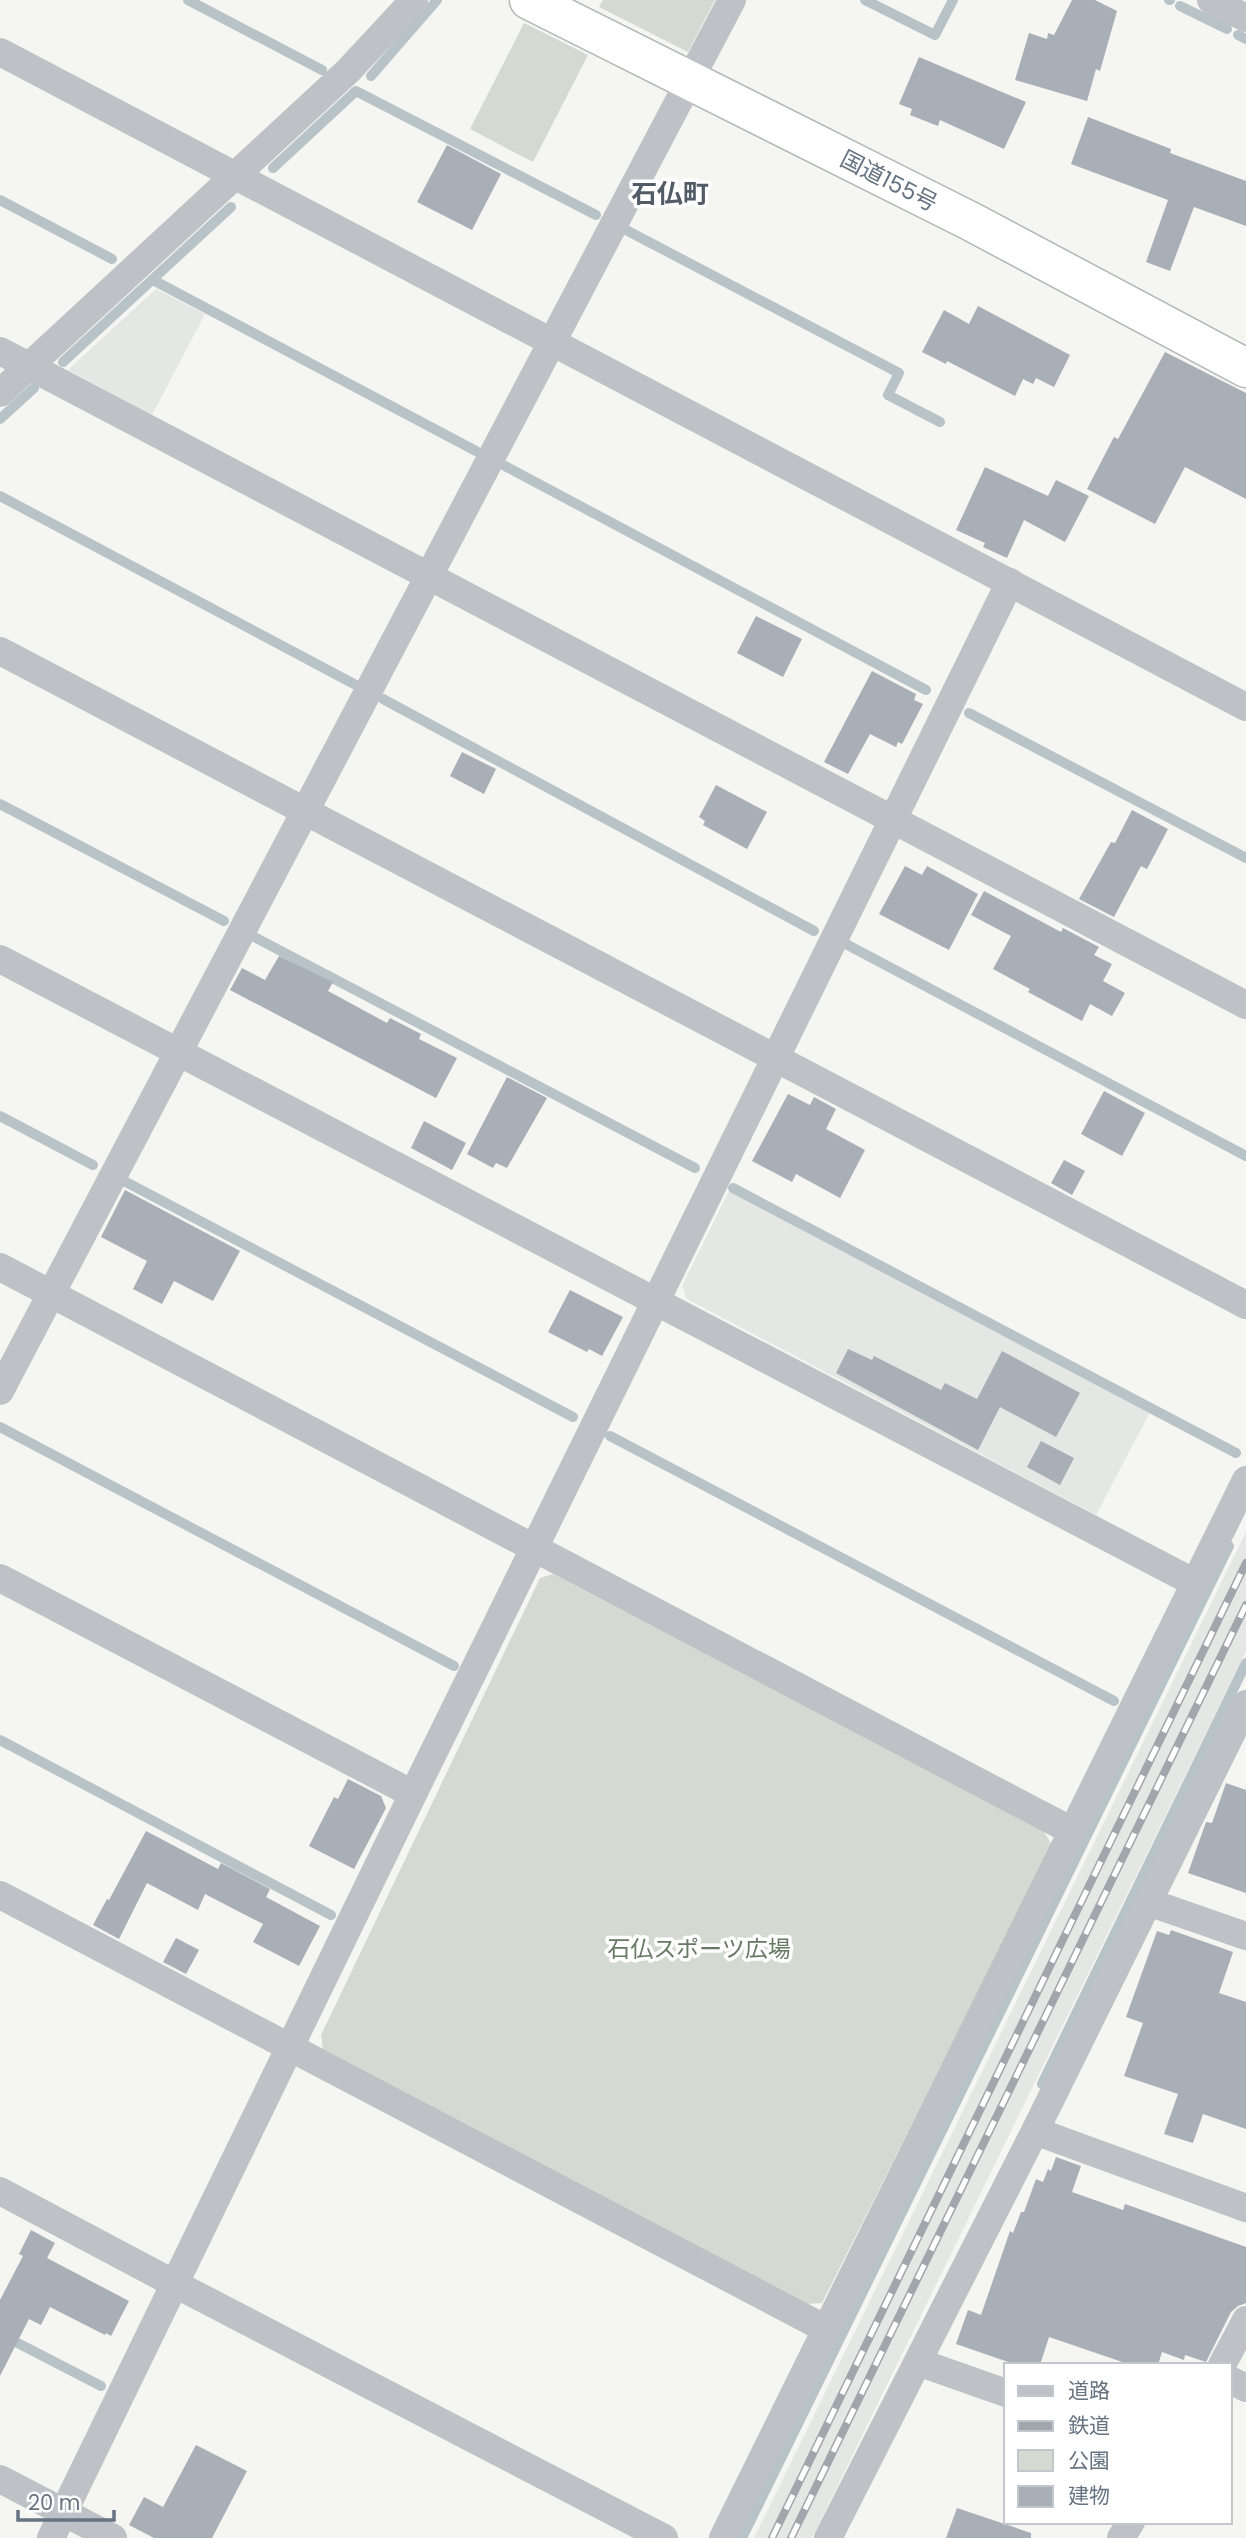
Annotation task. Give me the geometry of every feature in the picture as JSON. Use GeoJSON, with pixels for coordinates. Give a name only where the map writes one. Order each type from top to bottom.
{"type":"FeatureCollection","features":[{"type":"Feature","properties":{"kind":"highway","name":"国道155号"},"geometry":{"type":"LineString","coordinates":[[529,0],[970,221],[1246,368]]}},
{"type":"Feature","properties":{"kind":"street"},"geometry":{"type":"LineString","coordinates":[[0,393],[348,71],[414,0]]}},
{"type":"Feature","properties":{"kind":"street"},"geometry":{"type":"LineString","coordinates":[[0,1391],[688,79],[732,0]]}},
{"type":"Feature","properties":{"kind":"street"},"geometry":{"type":"LineString","coordinates":[[1211,0],[1246,18]]}},
{"type":"Feature","properties":{"kind":"street"},"geometry":{"type":"LineString","coordinates":[[0,52],[1246,707]]}},
{"type":"Feature","properties":{"kind":"street"},"geometry":{"type":"LineString","coordinates":[[0,351],[1246,1005]]}},
{"type":"Feature","properties":{"kind":"street"},"geometry":{"type":"LineString","coordinates":[[51,2538],[413,1794],[1010,582]]}},
{"type":"Feature","properties":{"kind":"street"},"geometry":{"type":"LineString","coordinates":[[0,651],[1246,1305]]}},
{"type":"Feature","properties":{"kind":"street"},"geometry":{"type":"LineString","coordinates":[[0,959],[1195,1583]]}},
{"type":"Feature","properties":{"kind":"street"},"geometry":{"type":"LineString","coordinates":[[0,1267],[1072,1831]]}},
{"type":"Feature","properties":{"kind":"street"},"geometry":{"type":"LineString","coordinates":[[723,2538],[1246,1480]]}},
{"type":"Feature","properties":{"kind":"street"},"geometry":{"type":"LineString","coordinates":[[0,1578],[413,1794]]}},
{"type":"Feature","properties":{"kind":"street"},"geometry":{"type":"LineString","coordinates":[[828,2538],[1035,2131],[1246,1704]]}},
{"type":"Feature","properties":{"kind":"street"},"geometry":{"type":"LineString","coordinates":[[0,1895],[826,2329]]}},
{"type":"Feature","properties":{"kind":"street"},"geometry":{"type":"LineString","coordinates":[[1148,1902],[1246,1936]]}},
{"type":"Feature","properties":{"kind":"street"},"geometry":{"type":"LineString","coordinates":[[1035,2131],[1246,2208]]}},
{"type":"Feature","properties":{"kind":"street"},"geometry":{"type":"LineString","coordinates":[[0,2191],[664,2538]]}},
{"type":"Feature","properties":{"kind":"street"},"geometry":{"type":"LineString","coordinates":[[1223,2363],[1246,2320]]}},
{"type":"Feature","properties":{"kind":"street"},"geometry":{"type":"LineString","coordinates":[[918,2362],[1004,2392]]}},
{"type":"Feature","properties":{"kind":"street"},"geometry":{"type":"LineString","coordinates":[[0,2479],[113,2538]]}},
{"type":"Feature","properties":{"kind":"shaded area"},"geometry":{"type":"Polygon","coordinates":[[[156,289],[205,314],[152,415],[68,370],[156,289]]]}},
{"type":"Feature","properties":{"kind":"shaded area"},"geometry":{"type":"Polygon","coordinates":[[[729,1191],[1150,1412],[1096,1515],[687,1299],[682,1286],[729,1191]]]}},
{"type":"Feature","properties":{"kind":"shaded area"},"geometry":{"type":"Polygon","coordinates":[[[1246,1532],[1246,1651],[812,2538],[754,2538],[1246,1532]]]}},
{"type":"Feature","properties":{"kind":"green space"},"geometry":{"type":"Polygon","coordinates":[[[603,0],[715,0],[688,52],[599,7],[603,0]]]}},
{"type":"Feature","properties":{"kind":"green space"},"geometry":{"type":"Polygon","coordinates":[[[524,23],[588,55],[533,162],[470,129],[524,23]]]}},
{"type":"Feature","properties":{"kind":"green space","name":"石仏スポーツ広場"},"geometry":{"type":"Polygon","coordinates":[[[553,1574],[1043,1830],[1052,1845],[822,2303],[806,2304],[323,2049],[321,2035],[540,1578],[553,1574]]]}},
{"type":"Feature","properties":{"kind":"building"},"geometry":{"type":"Polygon","coordinates":[[[1072,0],[1095,0],[1117,11],[1100,71],[1096,69],[1087,101],[1015,80],[1029,33],[1047,39],[1048,33],[1054,35],[1072,0]]]}},
{"type":"Feature","properties":{"kind":"building"},"geometry":{"type":"Polygon","coordinates":[[[919,57],[1026,102],[1004,149],[940,120],[938,126],[910,115],[912,109],[899,104],[919,57]]]}},
{"type":"Feature","properties":{"kind":"building"},"geometry":{"type":"Polygon","coordinates":[[[1088,117],[1171,149],[1170,153],[1246,181],[1246,226],[1194,207],[1170,271],[1146,262],[1168,200],[1071,164],[1088,117]]]}},
{"type":"Feature","properties":{"kind":"building"},"geometry":{"type":"Polygon","coordinates":[[[447,145],[501,174],[472,230],[417,202],[447,145]]]}},
{"type":"Feature","properties":{"kind":"building"},"geometry":{"type":"Polygon","coordinates":[[[978,306],[1070,355],[1054,387],[1036,378],[1033,384],[1023,379],[1015,396],[947,361],[946,364],[922,352],[944,310],[969,324],[978,306]]]}},
{"type":"Feature","properties":{"kind":"building"},"geometry":{"type":"Polygon","coordinates":[[[1165,352],[1246,393],[1246,499],[1185,467],[1155,524],[1087,489],[1114,437],[1118,439],[1165,352]]]}},
{"type":"Feature","properties":{"kind":"building"},"geometry":{"type":"Polygon","coordinates":[[[985,467],[1048,496],[1056,480],[1089,496],[1065,542],[1024,520],[1007,558],[983,547],[985,543],[956,530],[985,467]]]}},
{"type":"Feature","properties":{"kind":"building"},"geometry":{"type":"Polygon","coordinates":[[[756,616],[802,639],[783,677],[737,653],[756,616]]]}},
{"type":"Feature","properties":{"kind":"building"},"geometry":{"type":"Polygon","coordinates":[[[872,671],[916,694],[914,700],[923,704],[902,744],[898,742],[896,747],[870,734],[848,774],[824,762],[872,671]]]}},
{"type":"Feature","properties":{"kind":"building"},"geometry":{"type":"Polygon","coordinates":[[[462,752],[496,769],[484,794],[450,776],[462,752]]]}},
{"type":"Feature","properties":{"kind":"building"},"geometry":{"type":"Polygon","coordinates":[[[716,785],[767,812],[747,849],[703,825],[705,821],[699,817],[716,785]]]}},
{"type":"Feature","properties":{"kind":"building"},"geometry":{"type":"Polygon","coordinates":[[[1132,810],[1168,829],[1147,869],[1141,866],[1114,917],[1079,899],[1111,842],[1115,843],[1132,810]]]}},
{"type":"Feature","properties":{"kind":"building"},"geometry":{"type":"Polygon","coordinates":[[[905,866],[922,875],[927,866],[978,894],[949,950],[879,914],[905,866]]]}},
{"type":"Feature","properties":{"kind":"building"},"geometry":{"type":"Polygon","coordinates":[[[984,891],[1061,932],[1063,928],[1099,947],[1094,955],[1112,964],[1103,981],[1125,993],[1112,1016],[1090,1004],[1082,1021],[1028,992],[1030,989],[993,969],[1011,936],[971,915],[984,891]]]}},
{"type":"Feature","properties":{"kind":"building"},"geometry":{"type":"Polygon","coordinates":[[[279,956],[333,982],[328,991],[387,1023],[390,1018],[421,1034],[419,1039],[457,1058],[436,1098],[230,990],[242,968],[265,980],[279,956]]]}},
{"type":"Feature","properties":{"kind":"building"},"geometry":{"type":"Polygon","coordinates":[[[507,1077],[547,1098],[507,1168],[496,1163],[493,1168],[467,1154],[507,1077]]]}},
{"type":"Feature","properties":{"kind":"building"},"geometry":{"type":"Polygon","coordinates":[[[1104,1091],[1145,1113],[1122,1156],[1081,1134],[1104,1091]]]}},
{"type":"Feature","properties":{"kind":"building"},"geometry":{"type":"Polygon","coordinates":[[[788,1094],[810,1105],[814,1097],[836,1109],[826,1129],[865,1150],[840,1198],[796,1174],[792,1182],[752,1161],[788,1094]]]}},
{"type":"Feature","properties":{"kind":"building"},"geometry":{"type":"Polygon","coordinates":[[[424,1121],[466,1143],[452,1170],[411,1148],[424,1121]]]}},
{"type":"Feature","properties":{"kind":"building"},"geometry":{"type":"Polygon","coordinates":[[[1064,1160],[1085,1171],[1072,1195],[1051,1183],[1064,1160]]]}},
{"type":"Feature","properties":{"kind":"building"},"geometry":{"type":"Polygon","coordinates":[[[125,1190],[240,1251],[213,1301],[174,1281],[162,1304],[133,1289],[147,1261],[101,1237],[125,1190]]]}},
{"type":"Feature","properties":{"kind":"building"},"geometry":{"type":"Polygon","coordinates":[[[570,1290],[623,1317],[602,1356],[589,1349],[587,1352],[548,1332],[570,1290]]]}},
{"type":"Feature","properties":{"kind":"building"},"geometry":{"type":"Polygon","coordinates":[[[848,1349],[872,1360],[874,1356],[941,1390],[945,1383],[977,1399],[1002,1351],[1080,1393],[1056,1437],[1000,1407],[978,1450],[836,1373],[848,1349]]]}},
{"type":"Feature","properties":{"kind":"building"},"geometry":{"type":"Polygon","coordinates":[[[1041,1441],[1074,1458],[1060,1485],[1027,1467],[1041,1441]]]}},
{"type":"Feature","properties":{"kind":"building"},"geometry":{"type":"Polygon","coordinates":[[[348,1779],[381,1796],[386,1808],[354,1869],[309,1846],[334,1797],[338,1799],[348,1779]]]}},
{"type":"Feature","properties":{"kind":"building"},"geometry":{"type":"Polygon","coordinates":[[[1226,1783],[1246,1790],[1246,1893],[1188,1873],[1206,1822],[1212,1823],[1226,1783]]]}},
{"type":"Feature","properties":{"kind":"building"},"geometry":{"type":"Polygon","coordinates":[[[146,1831],[218,1869],[221,1863],[270,1889],[266,1897],[320,1926],[299,1966],[253,1942],[263,1924],[205,1894],[198,1910],[147,1883],[119,1939],[93,1925],[146,1831]]]}},
{"type":"Feature","properties":{"kind":"building"},"geometry":{"type":"Polygon","coordinates":[[[1171,1930],[1233,1952],[1219,1993],[1246,2002],[1246,2129],[1203,2114],[1193,2143],[1164,2134],[1178,2094],[1124,2076],[1143,2023],[1126,2017],[1157,1931],[1169,1935],[1171,1930]]]}},
{"type":"Feature","properties":{"kind":"building"},"geometry":{"type":"Polygon","coordinates":[[[176,1938],[199,1950],[186,1974],[163,1962],[176,1938]]]}},
{"type":"Feature","properties":{"kind":"building"},"geometry":{"type":"Polygon","coordinates":[[[1056,2157],[1081,2166],[1072,2192],[1123,2210],[1125,2204],[1246,2247],[1246,2303],[1231,2312],[1206,2362],[1185,2355],[1184,2360],[1162,2352],[1159,2363],[1125,2363],[1049,2337],[1041,2363],[1011,2363],[956,2344],[968,2310],[981,2315],[1010,2231],[1013,2233],[1021,2212],[1024,2212],[1036,2179],[1043,2182],[1048,2169],[1051,2171],[1056,2157]]]}},
{"type":"Feature","properties":{"kind":"building"},"geometry":{"type":"Polygon","coordinates":[[[31,2230],[55,2243],[47,2258],[129,2301],[111,2336],[50,2307],[41,2325],[29,2319],[0,2376],[0,2300],[23,2256],[19,2254],[31,2230]]]}},
{"type":"Feature","properties":{"kind":"building"},"geometry":{"type":"Polygon","coordinates":[[[196,2445],[247,2471],[212,2538],[154,2538],[129,2525],[144,2497],[163,2507],[196,2445]]]}},
{"type":"Feature","properties":{"kind":"building"},"geometry":{"type":"Polygon","coordinates":[[[957,2508],[1031,2533],[1031,2538],[946,2538],[957,2508]]]}},
{"type":"Feature","properties":{"kind":"waterway"},"geometry":{"type":"LineString","coordinates":[[188,0],[322,70]]}},
{"type":"Feature","properties":{"kind":"waterway"},"geometry":{"type":"LineString","coordinates":[[371,76],[437,0]]}},
{"type":"Feature","properties":{"kind":"waterway"},"geometry":{"type":"LineString","coordinates":[[865,0],[935,35],[953,0]]}},
{"type":"Feature","properties":{"kind":"waterway"},"geometry":{"type":"LineString","coordinates":[[1180,6],[1227,29]]}},
{"type":"Feature","properties":{"kind":"waterway"},"geometry":{"type":"LineString","coordinates":[[1238,35],[1246,39]]}},
{"type":"Feature","properties":{"kind":"waterway"},"geometry":{"type":"LineString","coordinates":[[273,168],[356,91],[596,215]]}},
{"type":"Feature","properties":{"kind":"waterway"},"geometry":{"type":"LineString","coordinates":[[0,200],[112,259]]}},
{"type":"Feature","properties":{"kind":"waterway"},"geometry":{"type":"LineString","coordinates":[[63,362],[231,207]]}},
{"type":"Feature","properties":{"kind":"waterway"},"geometry":{"type":"LineString","coordinates":[[626,230],[899,373],[888,395],[940,422]]}},
{"type":"Feature","properties":{"kind":"waterway"},"geometry":{"type":"LineString","coordinates":[[153,280],[476,451]]}},
{"type":"Feature","properties":{"kind":"waterway"},"geometry":{"type":"LineString","coordinates":[[0,419],[34,388]]}},
{"type":"Feature","properties":{"kind":"waterway"},"geometry":{"type":"LineString","coordinates":[[505,466],[926,690]]}},
{"type":"Feature","properties":{"kind":"waterway"},"geometry":{"type":"LineString","coordinates":[[0,496],[354,684]]}},
{"type":"Feature","properties":{"kind":"waterway"},"geometry":{"type":"LineString","coordinates":[[383,699],[814,931]]}},
{"type":"Feature","properties":{"kind":"waterway"},"geometry":{"type":"LineString","coordinates":[[969,713],[1246,858]]}},
{"type":"Feature","properties":{"kind":"waterway"},"geometry":{"type":"LineString","coordinates":[[0,804],[224,921]]}},
{"type":"Feature","properties":{"kind":"waterway"},"geometry":{"type":"LineString","coordinates":[[256,938],[695,1168]]}},
{"type":"Feature","properties":{"kind":"waterway"},"geometry":{"type":"LineString","coordinates":[[844,943],[1246,1156]]}},
{"type":"Feature","properties":{"kind":"waterway"},"geometry":{"type":"LineString","coordinates":[[0,1116],[93,1165]]}},
{"type":"Feature","properties":{"kind":"waterway"},"geometry":{"type":"LineString","coordinates":[[124,1181],[573,1417]]}},
{"type":"Feature","properties":{"kind":"waterway"},"geometry":{"type":"LineString","coordinates":[[733,1188],[1236,1453]]}},
{"type":"Feature","properties":{"kind":"waterway"},"geometry":{"type":"LineString","coordinates":[[0,1427],[454,1666]]}},
{"type":"Feature","properties":{"kind":"waterway"},"geometry":{"type":"LineString","coordinates":[[610,1436],[1114,1701]]}},
{"type":"Feature","properties":{"kind":"waterway"},"geometry":{"type":"LineString","coordinates":[[742,2538],[1229,1546]]}},
{"type":"Feature","properties":{"kind":"waterway"},"geometry":{"type":"LineString","coordinates":[[1042,2084],[1246,1663]]}},
{"type":"Feature","properties":{"kind":"waterway"},"geometry":{"type":"LineString","coordinates":[[0,1740],[331,1915]]}},
{"type":"Feature","properties":{"kind":"waterway"},"geometry":{"type":"LineString","coordinates":[[0,2334],[101,2386]]}},
{"type":"Feature","properties":{"kind":"railway"},"geometry":{"type":"LineString","coordinates":[[772,2538],[1246,1563]]}},
{"type":"Feature","properties":{"kind":"railway"},"geometry":{"type":"LineString","coordinates":[[791,2538],[1246,1605]]}},
{"type":"Feature","properties":{"kind":"district","name":"石仏町"},"geometry":{"type":"Point","coordinates":[670,194]}}]}
